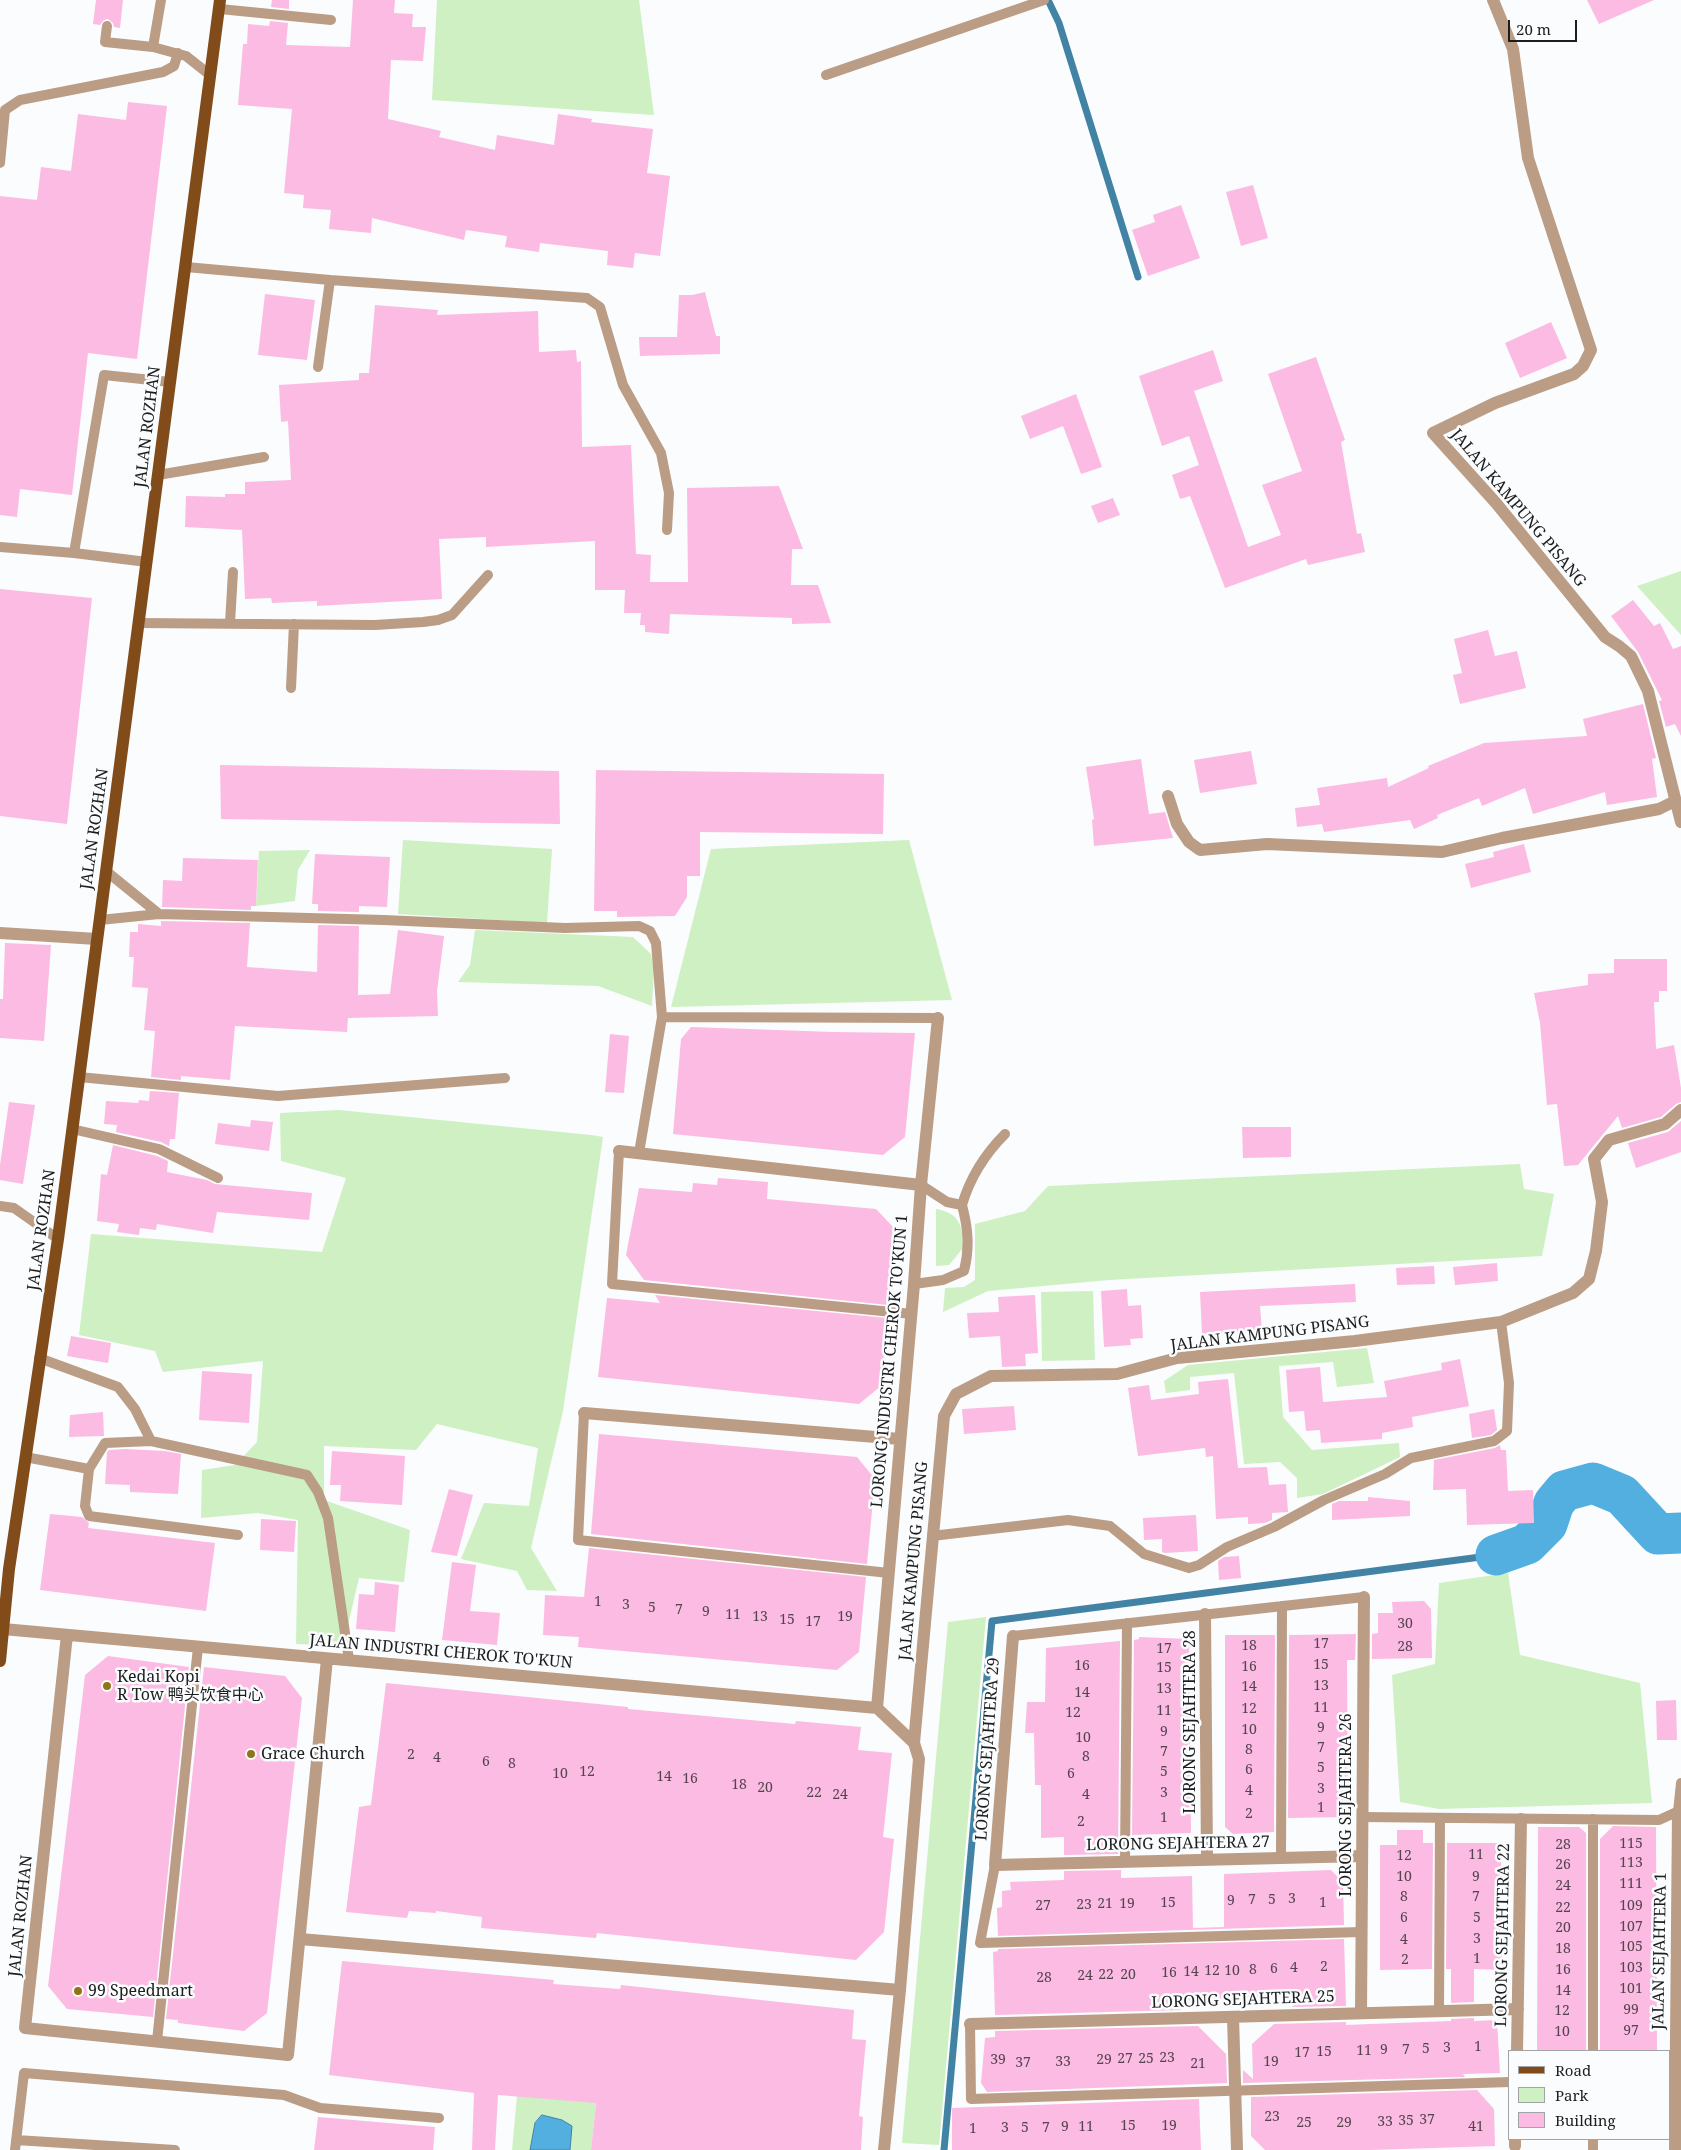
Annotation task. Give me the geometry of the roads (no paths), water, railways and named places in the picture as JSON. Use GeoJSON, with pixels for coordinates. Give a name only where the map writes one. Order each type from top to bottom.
{"type":"FeatureCollection","features":[{"type":"Feature","properties":{"kind":"main road","name":"JALAN ROZHAN"},"geometry":{"type":"LineString","coordinates":[[0,1661],[5,1568],[25,1457],[58,1239],[220,4]]}},
{"type":"Feature","properties":{"kind":"street","name":"JALAN KAMPUNG PISANG"},"geometry":{"type":"LineString","coordinates":[[1493,0],[1512,48],[1528,158],[1591,350],[1583,366],[1574,374],[1488,406],[1433,433],[1496,503],[1605,637],[1630,656],[1648,691],[1681,822]]}},
{"type":"Feature","properties":{"kind":"street"},"geometry":{"type":"LineString","coordinates":[[1168,796],[1177,824],[1189,842],[1200,850],[1268,844],[1442,852],[1502,838],[1659,809],[1675,801]]}},
{"type":"Feature","properties":{"kind":"street"},"geometry":{"type":"LineString","coordinates":[[0,933],[97,939]]}},
{"type":"Feature","properties":{"kind":"street","name":"LORONG INDUSTRI CHEROK TO'KUN 1"},"geometry":{"type":"LineString","coordinates":[[877,1708],[912,1314],[920,1185],[938,1018]]}},
{"type":"Feature","properties":{"kind":"street","name":"JALAN KAMPUNG PISANG"},"geometry":{"type":"LineString","coordinates":[[884,2150],[900,1990],[919,1759],[914,1743],[932,1536],[944,1416],[956,1394],[991,1376],[1117,1374],[1177,1358],[1355,1341],[1501,1322],[1573,1293],[1589,1279],[1596,1251],[1602,1202],[1594,1159],[1609,1140],[1665,1124],[1681,1110]]}},
{"type":"Feature","properties":{"kind":"street"},"geometry":{"type":"LineString","coordinates":[[619,1151],[920,1185]]}},
{"type":"Feature","properties":{"kind":"street"},"geometry":{"type":"LineString","coordinates":[[584,1413],[900,1439]]}},
{"type":"Feature","properties":{"kind":"street","name":"LORONG SEJAHTERA 26"},"geometry":{"type":"LineString","coordinates":[[1361,2013],[1364,1597]]}},
{"type":"Feature","properties":{"kind":"street","name":"LORONG SEJAHTERA 28"},"geometry":{"type":"LineString","coordinates":[[1206,1614],[1206,1860]]}},
{"type":"Feature","properties":{"kind":"street","name":"JALAN INDUSTRI CHEROK TO'KUN"},"geometry":{"type":"LineString","coordinates":[[3,1629],[877,1708]]}},
{"type":"Feature","properties":{"kind":"street","name":"JALAN ROZHAN"},"geometry":{"type":"LineString","coordinates":[[67,1635],[25,2028],[288,2055],[300,1939]]}},
{"type":"Feature","properties":{"kind":"street","name":"LORONG SEJAHTERA 29"},"geometry":{"type":"LineString","coordinates":[[995,1865],[1013,1636]]}},
{"type":"Feature","properties":{"kind":"street"},"geometry":{"type":"LineString","coordinates":[[327,1659],[300,1939],[900,1990]]}},
{"type":"Feature","properties":{"kind":"street"},"geometry":{"type":"LineString","coordinates":[[877,1708],[914,1743]]}},
{"type":"Feature","properties":{"kind":"street","name":"JALAN SEJAHTERA 1"},"geometry":{"type":"LineString","coordinates":[[1675,2150],[1678,2094],[1680,1811]]}},
{"type":"Feature","properties":{"kind":"street","name":"LORONG SEJAHTERA 22"},"geometry":{"type":"LineString","coordinates":[[1517,2050],[1521,1818]]}},
{"type":"Feature","properties":{"kind":"street","name":"LORONG SEJAHTERA 27"},"geometry":{"type":"LineString","coordinates":[[995,1865],[1362,1856]]}},
{"type":"Feature","properties":{"kind":"street","name":"LORONG SEJAHTERA 25"},"geometry":{"type":"LineString","coordinates":[[970,2024],[1518,2009]]}},
{"type":"Feature","properties":{"kind":"street"},"geometry":{"type":"LineString","coordinates":[[1233,2017],[1237,2150]]}},
{"type":"Feature","properties":{"kind":"lane"},"geometry":{"type":"LineString","coordinates":[[153,46],[160,0]]}},
{"type":"Feature","properties":{"kind":"lane"},"geometry":{"type":"LineString","coordinates":[[826,75],[1040,1]]}},
{"type":"Feature","properties":{"kind":"lane"},"geometry":{"type":"LineString","coordinates":[[220,4],[331,20]]}},
{"type":"Feature","properties":{"kind":"lane"},"geometry":{"type":"LineString","coordinates":[[106,26],[105,42],[153,46],[178,53],[186,56],[210,75]]}},
{"type":"Feature","properties":{"kind":"lane"},"geometry":{"type":"LineString","coordinates":[[0,163],[5,110],[20,100],[162,72],[174,66],[178,53]]}},
{"type":"Feature","properties":{"kind":"lane"},"geometry":{"type":"LineString","coordinates":[[186,267],[330,280],[587,298],[600,307],[623,385],[661,453],[669,493],[666,530]]}},
{"type":"Feature","properties":{"kind":"lane"},"geometry":{"type":"LineString","coordinates":[[318,367],[330,280]]}},
{"type":"Feature","properties":{"kind":"lane"},"geometry":{"type":"LineString","coordinates":[[74,553],[104,375],[170,382]]}},
{"type":"Feature","properties":{"kind":"lane"},"geometry":{"type":"LineString","coordinates":[[158,475],[264,457]]}},
{"type":"Feature","properties":{"kind":"lane"},"geometry":{"type":"LineString","coordinates":[[0,547],[74,553],[147,562]]}},
{"type":"Feature","properties":{"kind":"lane"},"geometry":{"type":"LineString","coordinates":[[230,623],[233,572]]}},
{"type":"Feature","properties":{"kind":"lane"},"geometry":{"type":"LineString","coordinates":[[139,623],[375,625],[438,620],[452,615],[488,575]]}},
{"type":"Feature","properties":{"kind":"lane"},"geometry":{"type":"LineString","coordinates":[[291,688],[294,624]]}},
{"type":"Feature","properties":{"kind":"lane"},"geometry":{"type":"LineString","coordinates":[[106,871],[159,914]]}},
{"type":"Feature","properties":{"kind":"lane"},"geometry":{"type":"LineString","coordinates":[[100,920],[159,914],[384,920],[565,928],[639,926],[650,930],[656,943],[662,1017],[639,1153]]}},
{"type":"Feature","properties":{"kind":"lane"},"geometry":{"type":"LineString","coordinates":[[662,1017],[938,1018]]}},
{"type":"Feature","properties":{"kind":"lane"},"geometry":{"type":"LineString","coordinates":[[79,1077],[278,1096],[505,1078]]}},
{"type":"Feature","properties":{"kind":"lane"},"geometry":{"type":"LineString","coordinates":[[72,1129],[159,1149],[218,1178]]}},
{"type":"Feature","properties":{"kind":"lane"},"geometry":{"type":"LineString","coordinates":[[914,1284],[943,1280],[964,1271],[968,1254],[968,1228],[962,1205],[968,1186],[987,1155],[1005,1134]]}},
{"type":"Feature","properties":{"kind":"lane"},"geometry":{"type":"LineString","coordinates":[[619,1151],[612,1284],[912,1314]]}},
{"type":"Feature","properties":{"kind":"lane"},"geometry":{"type":"LineString","coordinates":[[920,1185],[947,1202],[962,1205]]}},
{"type":"Feature","properties":{"kind":"lane"},"geometry":{"type":"LineString","coordinates":[[0,1206],[14,1208],[58,1239]]}},
{"type":"Feature","properties":{"kind":"lane"},"geometry":{"type":"LineString","coordinates":[[932,1536],[1068,1520],[1110,1526],[1144,1554],[1189,1568],[1200,1565],[1227,1547],[1274,1527],[1324,1500],[1385,1474],[1411,1458],[1494,1441],[1507,1431],[1509,1383],[1501,1322]]}},
{"type":"Feature","properties":{"kind":"lane"},"geometry":{"type":"LineString","coordinates":[[39,1358],[118,1387],[135,1409],[151,1441]]}},
{"type":"Feature","properties":{"kind":"lane"},"geometry":{"type":"LineString","coordinates":[[584,1413],[578,1540],[889,1572]]}},
{"type":"Feature","properties":{"kind":"lane"},"geometry":{"type":"LineString","coordinates":[[238,1535],[88,1516],[85,1506],[89,1469],[105,1444],[151,1441],[307,1476],[318,1492],[328,1518],[349,1660]]}},
{"type":"Feature","properties":{"kind":"lane"},"geometry":{"type":"LineString","coordinates":[[25,1457],[89,1469]]}},
{"type":"Feature","properties":{"kind":"lane"},"geometry":{"type":"LineString","coordinates":[[1013,1636],[1364,1597]]}},
{"type":"Feature","properties":{"kind":"lane"},"geometry":{"type":"LineString","coordinates":[[1281,1858],[1282,1606]]}},
{"type":"Feature","properties":{"kind":"lane"},"geometry":{"type":"LineString","coordinates":[[1125,1862],[1128,1623]]}},
{"type":"Feature","properties":{"kind":"lane"},"geometry":{"type":"LineString","coordinates":[[157,2041],[198,1647]]}},
{"type":"Feature","properties":{"kind":"lane"},"geometry":{"type":"LineString","coordinates":[[1362,1817],[1659,1820],[1680,1811],[1681,1782]]}},
{"type":"Feature","properties":{"kind":"lane"},"geometry":{"type":"LineString","coordinates":[[1439,2011],[1440,1818]]}},
{"type":"Feature","properties":{"kind":"lane"},"geometry":{"type":"LineString","coordinates":[[1593,1819],[1593,2050]]}},
{"type":"Feature","properties":{"kind":"lane"},"geometry":{"type":"LineString","coordinates":[[995,1865],[980,1943],[1361,1932]]}},
{"type":"Feature","properties":{"kind":"lane"},"geometry":{"type":"LineString","coordinates":[[970,2024],[971,2100],[1508,2082]]}},
{"type":"Feature","properties":{"kind":"lane"},"geometry":{"type":"LineString","coordinates":[[175,2150],[15,2145],[24,2073],[284,2095],[320,2108],[439,2118]]}},
{"type":"Feature","properties":{"kind":"water"},"geometry":{"type":"Polygon","coordinates":[[[542,2115],[562,2120],[572,2126],[570,2150],[530,2150],[535,2123],[542,2115]]]}},
{"type":"Feature","properties":{"kind":"waterway"},"geometry":{"type":"LineString","coordinates":[[1048,0],[1059,23],[1138,277]]}},
{"type":"Feature","properties":{"kind":"waterway"},"geometry":{"type":"LineString","coordinates":[[1496,1555],[1527,1544],[1547,1524],[1554,1503],[1564,1491],[1593,1483],[1622,1495],[1658,1534],[1681,1533]]}},
{"type":"Feature","properties":{"kind":"waterway"},"geometry":{"type":"LineString","coordinates":[[944,2150],[992,1621],[1496,1555]]}},
{"type":"Feature","properties":{"kind":"place","name":"Kedai Kopi R Tow 鸭头饮食中心"},"geometry":{"type":"Point","coordinates":[107,1686]}},
{"type":"Feature","properties":{"kind":"place","name":"Grace Church"},"geometry":{"type":"Point","coordinates":[251,1754]}},
{"type":"Feature","properties":{"kind":"place","name":"99 Speedmart"},"geometry":{"type":"Point","coordinates":[78,1991]}}]}
